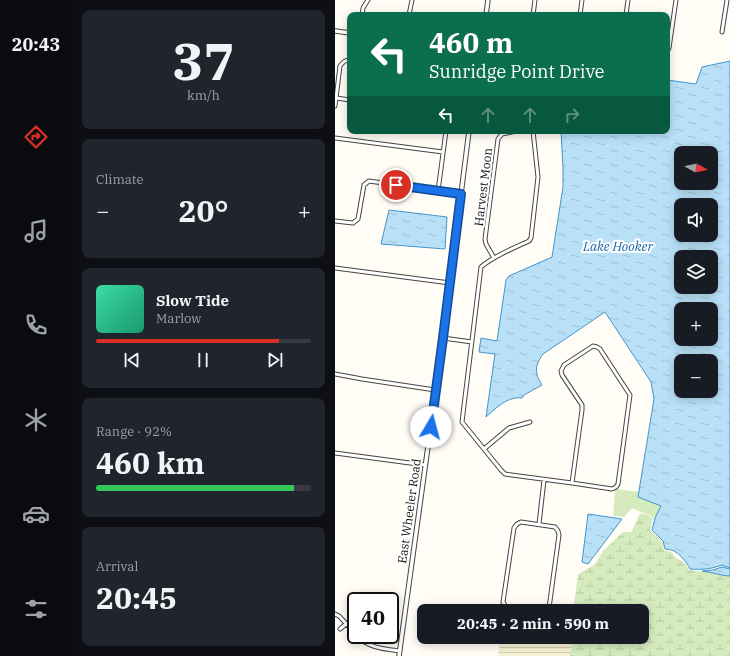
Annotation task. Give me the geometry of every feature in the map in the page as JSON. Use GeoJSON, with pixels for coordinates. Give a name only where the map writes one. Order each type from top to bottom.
{"type":"FeatureCollection","features":[{"type":"Feature","properties":{"kind":"street"},"geometry":{"type":"LineString","coordinates":[[362,12],[368,0]]}},
{"type":"Feature","properties":{"kind":"street"},"geometry":{"type":"LineString","coordinates":[[410,12],[412,0]]}},
{"type":"Feature","properties":{"kind":"street"},"geometry":{"type":"LineString","coordinates":[[486,12],[488,0]]}},
{"type":"Feature","properties":{"kind":"street"},"geometry":{"type":"LineString","coordinates":[[533,12],[535,0]]}},
{"type":"Feature","properties":{"kind":"street"},"geometry":{"type":"LineString","coordinates":[[580,12],[582,0]]}},
{"type":"Feature","properties":{"kind":"street"},"geometry":{"type":"LineString","coordinates":[[626,12],[628,0]]}},
{"type":"Feature","properties":{"kind":"street"},"geometry":{"type":"LineString","coordinates":[[670,41],[676,0]]}},
{"type":"Feature","properties":{"kind":"street"},"geometry":{"type":"LineString","coordinates":[[722,32],[727,0]]}},
{"type":"Feature","properties":{"kind":"street"},"geometry":{"type":"LineString","coordinates":[[725,12],[730,13]]}},
{"type":"Feature","properties":{"kind":"street"},"geometry":{"type":"LineString","coordinates":[[335,31],[347,33]]}},
{"type":"Feature","properties":{"kind":"street"},"geometry":{"type":"LineString","coordinates":[[335,106],[340,66],[342,62],[347,61]]}},
{"type":"Feature","properties":{"kind":"street"},"geometry":{"type":"LineString","coordinates":[[336,98],[347,100]]}},
{"type":"Feature","properties":{"kind":"street"},"geometry":{"type":"LineString","coordinates":[[438,191],[446,134]]}},
{"type":"Feature","properties":{"kind":"street","name":"East Wheeler Road"},"geometry":{"type":"LineString","coordinates":[[399,656],[443,338],[469,134]]}},
{"type":"Feature","properties":{"kind":"street","name":"Harvest Moon"},"geometry":{"type":"LineString","coordinates":[[494,258],[486,244],[485,238],[499,139],[502,134]]}},
{"type":"Feature","properties":{"kind":"street"},"geometry":{"type":"LineString","coordinates":[[533,134],[539,177],[531,238],[529,241],[494,258],[481,267],[462,422],[505,474],[612,489],[616,487],[618,484],[630,395],[600,349],[597,347],[593,346],[563,366],[561,371],[562,375],[582,404],[572,483]]}},
{"type":"Feature","properties":{"kind":"street"},"geometry":{"type":"LineString","coordinates":[[335,138],[443,152]]}},
{"type":"Feature","properties":{"kind":"street"},"geometry":{"type":"LineString","coordinates":[[335,221],[353,223],[358,219],[364,185],[369,181],[461,194]]}},
{"type":"Feature","properties":{"kind":"street"},"geometry":{"type":"LineString","coordinates":[[335,268],[450,283]]}},
{"type":"Feature","properties":{"kind":"street"},"geometry":{"type":"LineString","coordinates":[[443,338],[472,342]]}},
{"type":"Feature","properties":{"kind":"street"},"geometry":{"type":"LineString","coordinates":[[335,374],[435,390]]}},
{"type":"Feature","properties":{"kind":"street"},"geometry":{"type":"LineString","coordinates":[[484,449],[509,428],[530,422]]}},
{"type":"Feature","properties":{"kind":"street"},"geometry":{"type":"LineString","coordinates":[[335,453],[425,465]]}},
{"type":"Feature","properties":{"kind":"street"},"geometry":{"type":"LineString","coordinates":[[539,524],[544,480]]}},
{"type":"Feature","properties":{"kind":"street"},"geometry":{"type":"LineString","coordinates":[[504,604],[503,602],[514,528],[521,522],[555,527],[558,531],[559,535],[550,604]]}},
{"type":"Feature","properties":{"kind":"street"},"geometry":{"type":"LineString","coordinates":[[335,614],[347,624],[340,630]]}},
{"type":"Feature","properties":{"kind":"street"},"geometry":{"type":"LineString","coordinates":[[368,644],[371,646],[400,651]]}},
{"type":"Feature","properties":{"kind":"shaded area"},"geometry":{"type":"Polygon","coordinates":[[[500,644],[572,644],[570,656],[498,656],[500,644]]]}},
{"type":"Feature","properties":{"kind":"green space"},"geometry":{"type":"Polygon","coordinates":[[[617,489],[639,492],[638,497],[661,506],[655,518],[632,508],[624,517],[613,516],[615,491],[617,489]]]}},
{"type":"Feature","properties":{"kind":"green space"},"geometry":{"type":"Polygon","coordinates":[[[641,513],[653,518],[650,530],[662,542],[664,550],[672,552],[674,556],[686,564],[689,570],[730,576],[730,656],[570,656],[572,644],[649,644],[649,604],[574,604],[578,575],[594,565],[604,550],[623,532],[632,532],[641,513]]]}},
{"type":"Feature","properties":{"kind":"water","name":"Lake Hooker"},"geometry":{"type":"Polygon","coordinates":[[[730,61],[730,568],[722,565],[710,568],[690,569],[677,553],[672,550],[665,549],[663,541],[652,530],[655,518],[661,506],[638,497],[654,399],[651,382],[605,312],[543,354],[537,365],[538,377],[542,385],[524,395],[522,398],[512,399],[503,403],[486,417],[495,354],[479,352],[481,338],[497,341],[506,280],[509,276],[552,257],[563,187],[561,134],[670,134],[670,80],[696,84],[702,67],[730,61]]]}},
{"type":"Feature","properties":{"kind":"water"},"geometry":{"type":"Polygon","coordinates":[[[389,210],[447,217],[445,249],[381,244],[389,210]]]}},
{"type":"Feature","properties":{"kind":"water"},"geometry":{"type":"Polygon","coordinates":[[[588,514],[622,519],[588,564],[582,562],[588,514]]]}},
{"type":"Feature","properties":{"kind":"water"},"geometry":{"type":"Polygon","coordinates":[[[722,567],[730,569],[730,576],[702,571],[713,570],[722,567]]]}},
{"type":"Feature","properties":{"kind":"route"},"geometry":{"type":"LineString","coordinates":[[396,185],[461,194],[431,427]]}}]}
